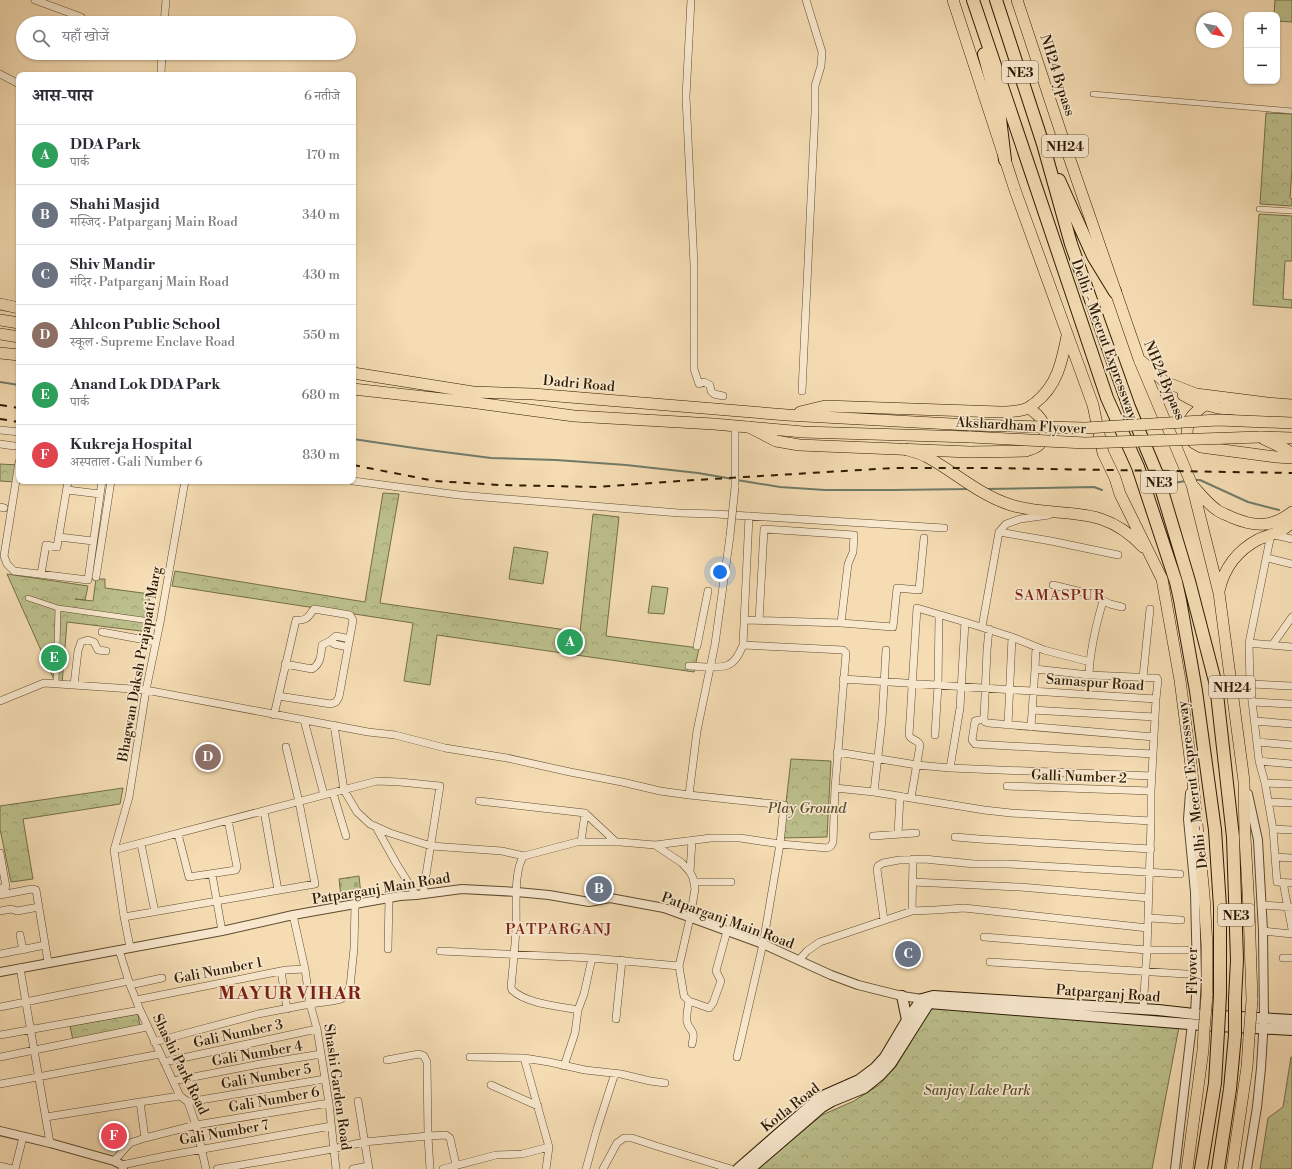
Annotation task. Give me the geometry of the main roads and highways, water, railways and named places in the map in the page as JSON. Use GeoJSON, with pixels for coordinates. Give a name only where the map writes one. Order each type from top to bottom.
{"type":"FeatureCollection","features":[{"type":"Feature","properties":{"kind":"highway","name":"Delhi - Meerut Expressway"},"geometry":{"type":"LineString","coordinates":[[996,0],[1043,144],[1071,244],[1129,407],[1157,474],[1189,580],[1217,689],[1232,830],[1237,960],[1230,1089],[1218,1169]]}},
{"type":"Feature","properties":{"kind":"highway"},"geometry":{"type":"LineString","coordinates":[[975,4],[986,61],[998,110],[1005,160]]}},
{"type":"Feature","properties":{"kind":"highway","name":"Delhi - Meerut Expressway"},"geometry":{"type":"LineString","coordinates":[[975,4],[1107,398],[1138,467],[1176,582],[1180,600],[1196,691],[1215,830],[1220,907],[1220,995],[1214,1083],[1201,1169]]}},
{"type":"Feature","properties":{"kind":"highway"},"geometry":{"type":"LineString","coordinates":[[1043,144],[1077,218],[1092,256],[1115,292]]}},
{"type":"Feature","properties":{"kind":"main road"},"geometry":{"type":"LineString","coordinates":[[952,0],[1005,160],[1093,405],[1103,453],[1115,478],[1120,494],[1153,560]]}},
{"type":"Feature","properties":{"kind":"main road","name":"NH24 Bypass"},"geometry":{"type":"LineString","coordinates":[[1017,0],[1139,360],[1192,485],[1219,593],[1244,781],[1252,1000],[1247,1067],[1232,1169]]}},
{"type":"Feature","properties":{"kind":"main road"},"geometry":{"type":"LineString","coordinates":[[0,304],[16,307]]}},
{"type":"Feature","properties":{"kind":"main road"},"geometry":{"type":"LineString","coordinates":[[0,320],[16,323]]}},
{"type":"Feature","properties":{"kind":"main road"},"geometry":{"type":"LineString","coordinates":[[0,334],[16,337]]}},
{"type":"Feature","properties":{"kind":"main road"},"geometry":{"type":"LineString","coordinates":[[787,415],[825,406],[1000,412],[1016,411],[1028,408],[1041,399],[1056,377],[1063,357],[1067,336]]}},
{"type":"Feature","properties":{"kind":"main road"},"geometry":{"type":"LineString","coordinates":[[0,352],[16,355]]}},
{"type":"Feature","properties":{"kind":"main road"},"geometry":{"type":"LineString","coordinates":[[1139,360],[1165,382],[1196,402],[1218,408],[1292,414]]}},
{"type":"Feature","properties":{"kind":"main road","name":"Dadri Road"},"geometry":{"type":"LineString","coordinates":[[356,373],[473,392],[533,394],[787,415]]}},
{"type":"Feature","properties":{"kind":"main road"},"geometry":{"type":"LineString","coordinates":[[1165,382],[1196,394],[1292,405]]}},
{"type":"Feature","properties":{"kind":"main road"},"geometry":{"type":"LineString","coordinates":[[356,389],[470,402],[574,416],[749,427],[776,441],[799,445],[970,452],[1026,451],[1035,448],[1040,444],[1045,434],[1043,421],[1034,411],[1028,408]]}},
{"type":"Feature","properties":{"kind":"main road"},"geometry":{"type":"LineString","coordinates":[[1205,405],[1196,411],[1187,423],[1187,435],[1194,443],[1201,447],[1216,450],[1292,458]]}},
{"type":"Feature","properties":{"kind":"main road","name":"Akshardham Flyover"},"geometry":{"type":"LineString","coordinates":[[787,415],[970,425],[1085,428],[1218,420],[1292,423]]}},
{"type":"Feature","properties":{"kind":"main road","name":"Akshardham Flyover"},"geometry":{"type":"LineString","coordinates":[[749,427],[803,432],[971,437],[1085,443],[1260,437],[1292,438]]}},
{"type":"Feature","properties":{"kind":"main road"},"geometry":{"type":"LineString","coordinates":[[1260,437],[1287,450],[1292,455]]}},
{"type":"Feature","properties":{"kind":"main road"},"geometry":{"type":"LineString","coordinates":[[904,449],[925,456],[950,470],[981,492],[996,499],[1025,508],[1074,513],[1100,518],[1119,527],[1136,539],[1153,560]]}},
{"type":"Feature","properties":{"kind":"main road"},"geometry":{"type":"LineString","coordinates":[[1192,485],[1219,512],[1244,523],[1273,523],[1292,512]]}},
{"type":"Feature","properties":{"kind":"main road"},"geometry":{"type":"LineString","coordinates":[[1219,593],[1221,582],[1226,572],[1239,553],[1248,546],[1271,534],[1283,530],[1292,522]]}},
{"type":"Feature","properties":{"kind":"main road","name":"Flyover"},"geometry":{"type":"LineString","coordinates":[[1153,560],[1162,579],[1180,680],[1192,773],[1204,895],[1207,946],[1207,995],[1203,1050],[1187,1169]]}},
{"type":"Feature","properties":{"kind":"main road"},"geometry":{"type":"LineString","coordinates":[[902,996],[907,1020]]}},
{"type":"Feature","properties":{"kind":"main road","name":"Patparganj Road"},"geometry":{"type":"LineString","coordinates":[[925,1001],[932,996],[946,996],[1292,1020]]}},
{"type":"Feature","properties":{"kind":"main road","name":"Kotla Road"},"geometry":{"type":"LineString","coordinates":[[738,1169],[817,1100],[859,1080],[875,1068],[885,1057],[907,1020],[925,1001]]}},
{"type":"Feature","properties":{"kind":"main road","name":"Kotla Road"},"geometry":{"type":"LineString","coordinates":[[750,1169],[825,1106],[864,1088],[875,1080],[888,1067],[925,1001]]}},
{"type":"Feature","properties":{"kind":"main road","name":"Patparganj Road"},"geometry":{"type":"LineString","coordinates":[[925,1001],[1192,1024],[1292,1030]]}},
{"type":"Feature","properties":{"kind":"waterway"},"geometry":{"type":"LineString","coordinates":[[0,382],[16,385]]}},
{"type":"Feature","properties":{"kind":"waterway"},"geometry":{"type":"LineString","coordinates":[[356,439],[491,458],[556,460],[626,465],[698,473],[733,479]]}},
{"type":"Feature","properties":{"kind":"waterway"},"geometry":{"type":"LineString","coordinates":[[737,480],[780,487],[825,490],[970,489]]}},
{"type":"Feature","properties":{"kind":"waterway"},"geometry":{"type":"LineString","coordinates":[[1194,480],[1200,480],[1248,502],[1279,510]]}},
{"type":"Feature","properties":{"kind":"waterway"},"geometry":{"type":"LineString","coordinates":[[1173,483],[1186,481]]}},
{"type":"Feature","properties":{"kind":"waterway"},"geometry":{"type":"LineString","coordinates":[[986,489],[1094,487],[1102,490]]}},
{"type":"Feature","properties":{"kind":"railway"},"geometry":{"type":"LineString","coordinates":[[0,405],[16,408]]}},
{"type":"Feature","properties":{"kind":"railway"},"geometry":{"type":"LineString","coordinates":[[0,419],[16,422]]}},
{"type":"Feature","properties":{"kind":"railway"},"geometry":{"type":"LineString","coordinates":[[356,466],[435,481],[500,485],[598,487],[893,468],[1292,473]]}},
{"type":"Feature","properties":{"kind":"place","name":"DDA Park"},"geometry":{"type":"Point","coordinates":[570,642]}},
{"type":"Feature","properties":{"kind":"place","name":"Anand Lok DDA Park"},"geometry":{"type":"Point","coordinates":[54,658]}},
{"type":"Feature","properties":{"kind":"place","name":"Ahlcon Public School"},"geometry":{"type":"Point","coordinates":[208,757]}},
{"type":"Feature","properties":{"kind":"place","name":"Shahi Masjid"},"geometry":{"type":"Point","coordinates":[599,889]}},
{"type":"Feature","properties":{"kind":"place","name":"Shiv Mandir"},"geometry":{"type":"Point","coordinates":[908,954]}},
{"type":"Feature","properties":{"kind":"place","name":"Kukreja Hospital"},"geometry":{"type":"Point","coordinates":[114,1136]}},
{"type":"Feature","properties":{"kind":"district","name":"SAMASPUR"},"geometry":{"type":"Point","coordinates":[1060,595]}},
{"type":"Feature","properties":{"kind":"district","name":"PATPARGANJ"},"geometry":{"type":"Point","coordinates":[559,929]}},
{"type":"Feature","properties":{"kind":"district","name":"MAYUR VIHAR"},"geometry":{"type":"Point","coordinates":[290,993]}},
{"type":"Feature","properties":{"kind":"park label","name":"Play Ground"},"geometry":{"type":"Point","coordinates":[807,808]}},
{"type":"Feature","properties":{"kind":"park label","name":"Sanjay Lake Park"},"geometry":{"type":"Point","coordinates":[977,1090]}}]}
